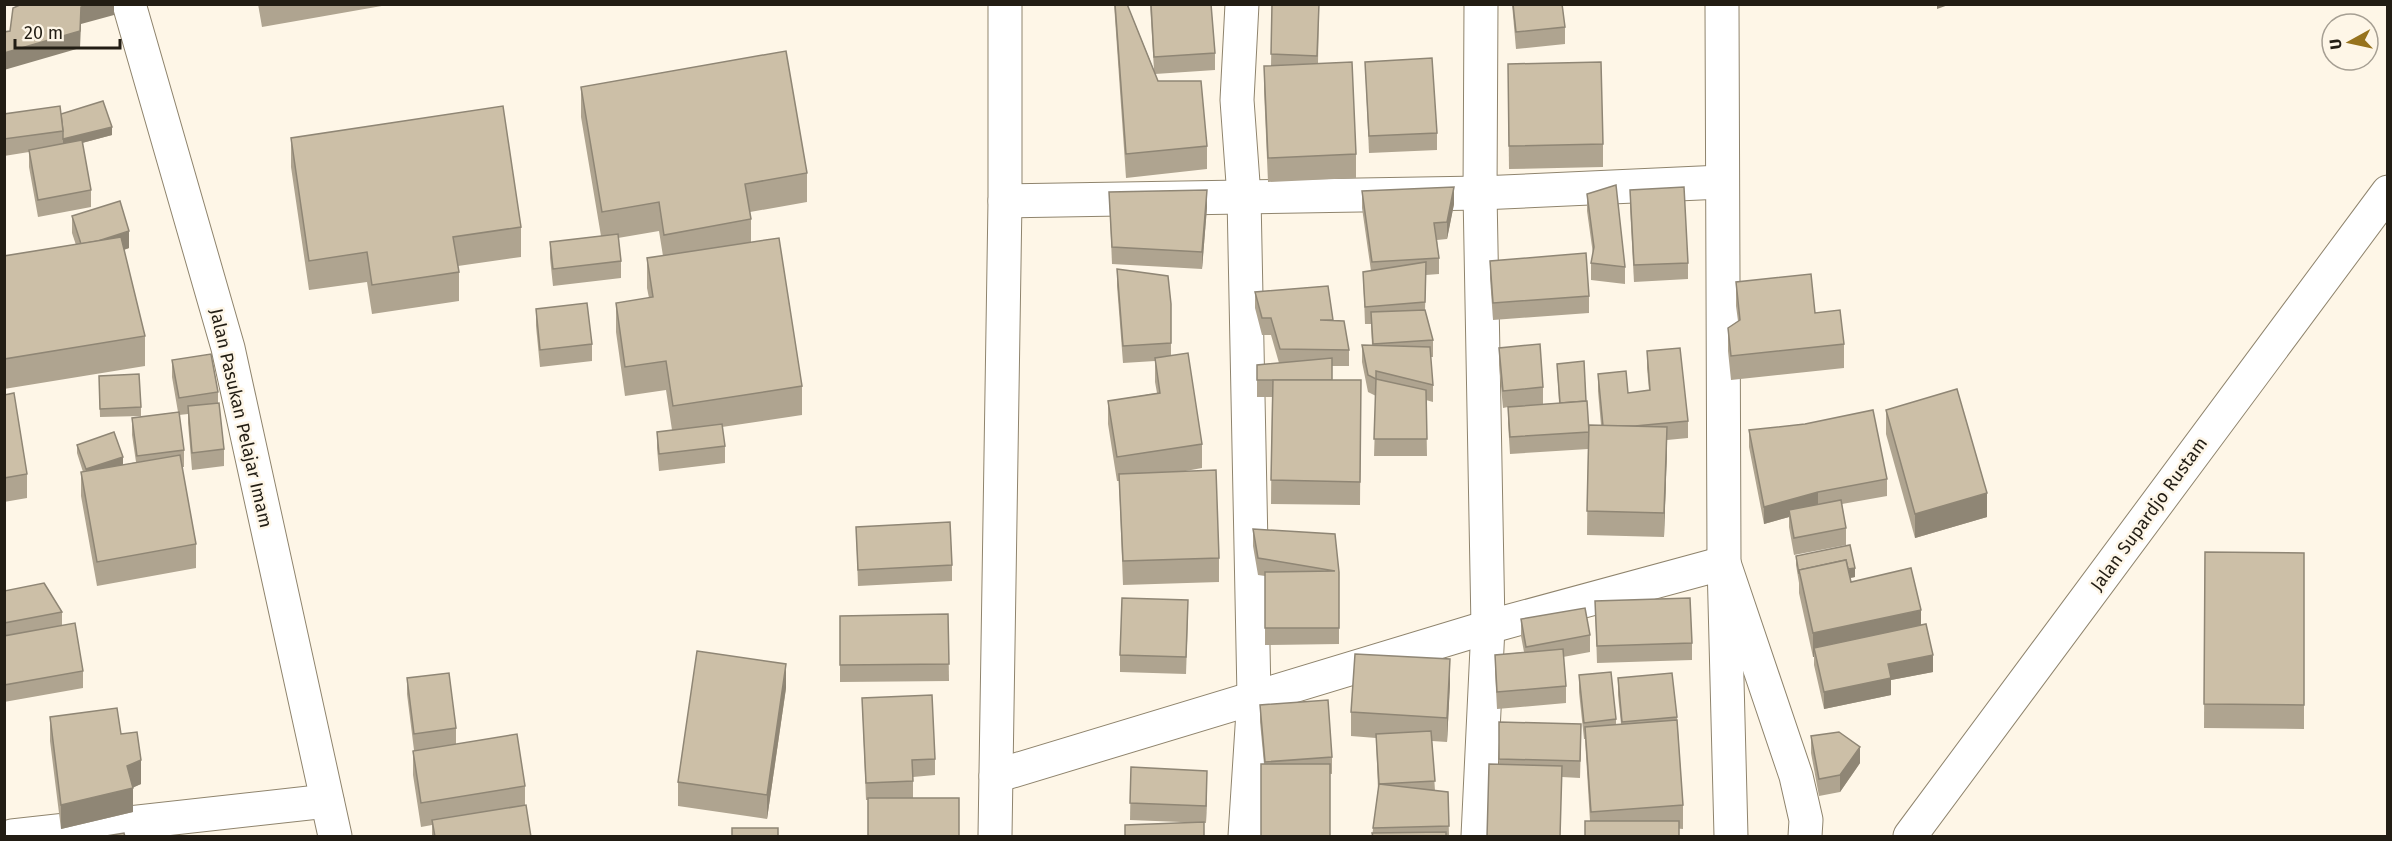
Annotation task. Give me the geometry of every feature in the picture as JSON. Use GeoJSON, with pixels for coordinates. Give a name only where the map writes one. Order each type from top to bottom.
{"type":"FeatureCollection","features":[{"type":"Feature","properties":{"kind":"main road","name":"Jalan Pasukan Pelajar Imam"},"geometry":{"type":"LineString","coordinates":[[129,4],[228,348],[335,837]]}},
{"type":"Feature","properties":{"kind":"main road"},"geometry":{"type":"LineString","coordinates":[[995,837],[1005,201],[1005,4]]}},
{"type":"Feature","properties":{"kind":"main road"},"geometry":{"type":"LineString","coordinates":[[1242,4],[1237,100],[1244,197],[1254,696],[1245,837]]}},
{"type":"Feature","properties":{"kind":"main road"},"geometry":{"type":"LineString","coordinates":[[1478,837],[1488,627],[1480,194],[1480,4]]}},
{"type":"Feature","properties":{"kind":"main road"},"geometry":{"type":"LineString","coordinates":[[1722,4],[1724,563],[1740,834]]}},
{"type":"Feature","properties":{"kind":"main road"},"geometry":{"type":"LineString","coordinates":[[1005,201],[1480,194],[1722,182]]}},
{"type":"Feature","properties":{"kind":"main road","name":"Jalan Supardjo Rustam"},"geometry":{"type":"LineString","coordinates":[[1910,837],[2388,192]]}},
{"type":"Feature","properties":{"kind":"main road"},"geometry":{"type":"LineString","coordinates":[[996,776],[1488,627],[1724,563]]}},
{"type":"Feature","properties":{"kind":"main road"},"geometry":{"type":"LineString","coordinates":[[1724,563],[1796,776],[1806,820],[1805,837]]}},
{"type":"Feature","properties":{"kind":"main road"},"geometry":{"type":"LineString","coordinates":[[12,837],[327,801]]}},
{"type":"Feature","properties":{"kind":"building"},"geometry":{"type":"Polygon","coordinates":[[[22,4],[90,4],[81,7],[80,31],[4,53],[4,32],[10,31],[13,8],[22,4]]]}},
{"type":"Feature","properties":{"kind":"building"},"geometry":{"type":"Polygon","coordinates":[[[1115,4],[1127,4],[1158,81],[1201,81],[1207,146],[1126,154],[1115,4]]]}},
{"type":"Feature","properties":{"kind":"building"},"geometry":{"type":"Polygon","coordinates":[[[1151,4],[1211,4],[1215,53],[1154,57],[1151,4]]]}},
{"type":"Feature","properties":{"kind":"building"},"geometry":{"type":"Polygon","coordinates":[[[1272,4],[1319,4],[1317,56],[1271,54],[1272,4]]]}},
{"type":"Feature","properties":{"kind":"building"},"geometry":{"type":"Polygon","coordinates":[[[1513,4],[1562,4],[1565,27],[1516,32],[1513,4]]]}},
{"type":"Feature","properties":{"kind":"building"},"geometry":{"type":"Polygon","coordinates":[[[786,51],[807,173],[745,184],[751,219],[664,235],[659,202],[602,212],[581,87],[786,51]]]}},
{"type":"Feature","properties":{"kind":"building"},"geometry":{"type":"Polygon","coordinates":[[[1432,58],[1437,133],[1369,136],[1365,62],[1432,58]]]}},
{"type":"Feature","properties":{"kind":"building"},"geometry":{"type":"Polygon","coordinates":[[[1352,62],[1356,154],[1268,158],[1264,66],[1352,62]]]}},
{"type":"Feature","properties":{"kind":"building"},"geometry":{"type":"Polygon","coordinates":[[[1601,62],[1603,144],[1509,146],[1508,64],[1601,62]]]}},
{"type":"Feature","properties":{"kind":"building"},"geometry":{"type":"Polygon","coordinates":[[[103,101],[112,127],[63,139],[61,114],[103,101]]]}},
{"type":"Feature","properties":{"kind":"building"},"geometry":{"type":"Polygon","coordinates":[[[60,106],[63,131],[4,139],[4,114],[60,106]]]}},
{"type":"Feature","properties":{"kind":"building"},"geometry":{"type":"Polygon","coordinates":[[[503,106],[521,227],[453,237],[459,272],[372,285],[367,252],[309,261],[291,138],[503,106]]]}},
{"type":"Feature","properties":{"kind":"building"},"geometry":{"type":"Polygon","coordinates":[[[82,140],[91,190],[38,200],[29,150],[82,140]]]}},
{"type":"Feature","properties":{"kind":"building"},"geometry":{"type":"Polygon","coordinates":[[[1616,185],[1625,267],[1591,263],[1594,247],[1587,194],[1616,185]]]}},
{"type":"Feature","properties":{"kind":"building"},"geometry":{"type":"Polygon","coordinates":[[[1454,187],[1447,222],[1434,223],[1439,258],[1372,262],[1362,191],[1454,187]]]}},
{"type":"Feature","properties":{"kind":"building"},"geometry":{"type":"Polygon","coordinates":[[[1684,187],[1688,263],[1634,265],[1630,190],[1684,187]]]}},
{"type":"Feature","properties":{"kind":"building"},"geometry":{"type":"Polygon","coordinates":[[[1207,190],[1202,252],[1112,247],[1109,192],[1207,190]]]}},
{"type":"Feature","properties":{"kind":"building"},"geometry":{"type":"Polygon","coordinates":[[[120,201],[129,231],[81,244],[72,216],[120,201]]]}},
{"type":"Feature","properties":{"kind":"building"},"geometry":{"type":"Polygon","coordinates":[[[618,234],[621,261],[553,269],[550,242],[618,234]]]}},
{"type":"Feature","properties":{"kind":"building"},"geometry":{"type":"Polygon","coordinates":[[[121,237],[145,336],[4,359],[4,256],[121,237]]]}},
{"type":"Feature","properties":{"kind":"building"},"geometry":{"type":"Polygon","coordinates":[[[779,238],[802,386],[673,406],[666,361],[625,367],[616,303],[653,297],[647,258],[779,238]]]}},
{"type":"Feature","properties":{"kind":"building"},"geometry":{"type":"Polygon","coordinates":[[[1586,253],[1589,296],[1493,303],[1490,261],[1586,253]]]}},
{"type":"Feature","properties":{"kind":"building"},"geometry":{"type":"Polygon","coordinates":[[[1426,262],[1425,302],[1365,307],[1363,272],[1426,262]]]}},
{"type":"Feature","properties":{"kind":"building"},"geometry":{"type":"Polygon","coordinates":[[[1117,269],[1168,276],[1171,343],[1123,346],[1117,269]]]}},
{"type":"Feature","properties":{"kind":"building"},"geometry":{"type":"Polygon","coordinates":[[[1811,274],[1815,313],[1840,310],[1844,344],[1731,356],[1728,328],[1740,320],[1736,282],[1811,274]]]}},
{"type":"Feature","properties":{"kind":"building"},"geometry":{"type":"Polygon","coordinates":[[[1328,286],[1333,320],[1320,320],[1344,321],[1349,350],[1280,349],[1271,318],[1262,318],[1255,292],[1328,286]]]}},
{"type":"Feature","properties":{"kind":"building"},"geometry":{"type":"Polygon","coordinates":[[[587,303],[592,344],[540,350],[536,309],[587,303]]]}},
{"type":"Feature","properties":{"kind":"building"},"geometry":{"type":"Polygon","coordinates":[[[1425,310],[1433,340],[1373,344],[1371,312],[1425,310]]]}},
{"type":"Feature","properties":{"kind":"building"},"geometry":{"type":"Polygon","coordinates":[[[1540,344],[1543,387],[1503,391],[1499,348],[1540,344]]]}},
{"type":"Feature","properties":{"kind":"building"},"geometry":{"type":"Polygon","coordinates":[[[1362,345],[1430,347],[1433,385],[1376,371],[1376,379],[1368,375],[1362,345]]]}},
{"type":"Feature","properties":{"kind":"building"},"geometry":{"type":"Polygon","coordinates":[[[1680,348],[1688,421],[1635,426],[1603,426],[1598,374],[1626,371],[1628,393],[1650,390],[1647,351],[1680,348]]]}},
{"type":"Feature","properties":{"kind":"building"},"geometry":{"type":"Polygon","coordinates":[[[1188,353],[1202,444],[1117,457],[1108,401],[1160,393],[1155,358],[1188,353]]]}},
{"type":"Feature","properties":{"kind":"building"},"geometry":{"type":"Polygon","coordinates":[[[211,354],[218,392],[179,398],[172,360],[211,354]]]}},
{"type":"Feature","properties":{"kind":"building"},"geometry":{"type":"Polygon","coordinates":[[[1332,358],[1332,380],[1257,380],[1257,365],[1332,358]]]}},
{"type":"Feature","properties":{"kind":"building"},"geometry":{"type":"Polygon","coordinates":[[[1584,361],[1586,401],[1560,403],[1557,364],[1584,361]]]}},
{"type":"Feature","properties":{"kind":"building"},"geometry":{"type":"Polygon","coordinates":[[[139,374],[141,407],[100,409],[99,376],[139,374]]]}},
{"type":"Feature","properties":{"kind":"building"},"geometry":{"type":"Polygon","coordinates":[[[1376,379],[1426,390],[1427,439],[1374,439],[1376,379]]]}},
{"type":"Feature","properties":{"kind":"building"},"geometry":{"type":"Polygon","coordinates":[[[1273,380],[1361,380],[1360,482],[1271,480],[1273,380]]]}},
{"type":"Feature","properties":{"kind":"building"},"geometry":{"type":"Polygon","coordinates":[[[1957,389],[1987,493],[1915,514],[1886,410],[1957,389]]]}},
{"type":"Feature","properties":{"kind":"building"},"geometry":{"type":"Polygon","coordinates":[[[14,393],[27,474],[4,478],[4,395],[14,393]]]}},
{"type":"Feature","properties":{"kind":"building"},"geometry":{"type":"Polygon","coordinates":[[[1587,401],[1589,432],[1510,437],[1508,407],[1587,401]]]}},
{"type":"Feature","properties":{"kind":"building"},"geometry":{"type":"Polygon","coordinates":[[[219,403],[224,449],[192,453],[188,406],[219,403]]]}},
{"type":"Feature","properties":{"kind":"building"},"geometry":{"type":"Polygon","coordinates":[[[1873,410],[1887,479],[1818,492],[1764,507],[1749,430],[1805,424],[1873,410]]]}},
{"type":"Feature","properties":{"kind":"building"},"geometry":{"type":"Polygon","coordinates":[[[179,412],[184,450],[137,456],[132,418],[179,412]]]}},
{"type":"Feature","properties":{"kind":"building"},"geometry":{"type":"Polygon","coordinates":[[[722,424],[725,446],[659,454],[657,432],[722,424]]]}},
{"type":"Feature","properties":{"kind":"building"},"geometry":{"type":"Polygon","coordinates":[[[1589,425],[1667,427],[1664,513],[1587,511],[1589,425]]]}},
{"type":"Feature","properties":{"kind":"building"},"geometry":{"type":"Polygon","coordinates":[[[114,432],[123,457],[86,469],[77,445],[114,432]]]}},
{"type":"Feature","properties":{"kind":"building"},"geometry":{"type":"Polygon","coordinates":[[[180,455],[196,544],[97,562],[81,472],[180,455]]]}},
{"type":"Feature","properties":{"kind":"building"},"geometry":{"type":"Polygon","coordinates":[[[1216,470],[1219,558],[1123,561],[1119,474],[1216,470]]]}},
{"type":"Feature","properties":{"kind":"building"},"geometry":{"type":"Polygon","coordinates":[[[1841,500],[1846,528],[1794,538],[1789,510],[1841,500]]]}},
{"type":"Feature","properties":{"kind":"building"},"geometry":{"type":"Polygon","coordinates":[[[950,522],[952,565],[858,570],[856,527],[950,522]]]}},
{"type":"Feature","properties":{"kind":"building"},"geometry":{"type":"Polygon","coordinates":[[[1253,529],[1335,534],[1339,572],[1339,628],[1265,628],[1265,572],[1335,571],[1258,558],[1253,529]]]}},
{"type":"Feature","properties":{"kind":"building"},"geometry":{"type":"Polygon","coordinates":[[[1850,545],[1855,568],[1848,569],[1846,560],[1799,570],[1799,574],[1796,556],[1850,545]]]}},
{"type":"Feature","properties":{"kind":"building"},"geometry":{"type":"Polygon","coordinates":[[[2205,552],[2304,553],[2304,705],[2204,704],[2205,552]]]}},
{"type":"Feature","properties":{"kind":"building"},"geometry":{"type":"Polygon","coordinates":[[[1846,560],[1851,582],[1911,568],[1921,610],[1813,633],[1799,570],[1846,560]]]}},
{"type":"Feature","properties":{"kind":"building"},"geometry":{"type":"Polygon","coordinates":[[[44,583],[62,612],[4,623],[4,591],[44,583]]]}},
{"type":"Feature","properties":{"kind":"building"},"geometry":{"type":"Polygon","coordinates":[[[1122,598],[1188,600],[1186,657],[1120,655],[1122,598]]]}},
{"type":"Feature","properties":{"kind":"building"},"geometry":{"type":"Polygon","coordinates":[[[1690,598],[1692,643],[1597,646],[1595,601],[1690,598]]]}},
{"type":"Feature","properties":{"kind":"building"},"geometry":{"type":"Polygon","coordinates":[[[1585,608],[1590,635],[1526,647],[1521,619],[1585,608]]]}},
{"type":"Feature","properties":{"kind":"building"},"geometry":{"type":"Polygon","coordinates":[[[948,614],[949,664],[840,665],[840,616],[948,614]]]}},
{"type":"Feature","properties":{"kind":"building"},"geometry":{"type":"Polygon","coordinates":[[[75,623],[83,671],[4,685],[4,636],[75,623]]]}},
{"type":"Feature","properties":{"kind":"building"},"geometry":{"type":"Polygon","coordinates":[[[1926,624],[1933,655],[1888,664],[1891,678],[1824,692],[1814,648],[1926,624]]]}},
{"type":"Feature","properties":{"kind":"building"},"geometry":{"type":"Polygon","coordinates":[[[1563,649],[1566,686],[1497,692],[1495,655],[1563,649]]]}},
{"type":"Feature","properties":{"kind":"building"},"geometry":{"type":"Polygon","coordinates":[[[697,651],[786,664],[767,795],[678,782],[697,651]]]}},
{"type":"Feature","properties":{"kind":"building"},"geometry":{"type":"Polygon","coordinates":[[[1355,654],[1450,659],[1447,718],[1351,712],[1355,654]]]}},
{"type":"Feature","properties":{"kind":"building"},"geometry":{"type":"Polygon","coordinates":[[[1611,672],[1616,719],[1584,723],[1579,675],[1611,672]]]}},
{"type":"Feature","properties":{"kind":"building"},"geometry":{"type":"Polygon","coordinates":[[[449,673],[456,728],[414,734],[407,678],[449,673]]]}},
{"type":"Feature","properties":{"kind":"building"},"geometry":{"type":"Polygon","coordinates":[[[1672,673],[1677,717],[1622,722],[1618,678],[1672,673]]]}},
{"type":"Feature","properties":{"kind":"building"},"geometry":{"type":"Polygon","coordinates":[[[932,695],[935,759],[912,760],[913,781],[866,783],[862,698],[932,695]]]}},
{"type":"Feature","properties":{"kind":"building"},"geometry":{"type":"Polygon","coordinates":[[[1328,700],[1332,757],[1265,762],[1260,705],[1328,700]]]}},
{"type":"Feature","properties":{"kind":"building"},"geometry":{"type":"Polygon","coordinates":[[[117,708],[121,734],[137,732],[141,760],[127,766],[133,788],[61,805],[50,717],[117,708]]]}},
{"type":"Feature","properties":{"kind":"building"},"geometry":{"type":"Polygon","coordinates":[[[1677,720],[1683,805],[1591,812],[1585,727],[1677,720]]]}},
{"type":"Feature","properties":{"kind":"building"},"geometry":{"type":"Polygon","coordinates":[[[1499,722],[1581,724],[1580,761],[1499,759],[1499,722]]]}},
{"type":"Feature","properties":{"kind":"building"},"geometry":{"type":"Polygon","coordinates":[[[1431,731],[1435,781],[1379,784],[1376,734],[1431,731]]]}},
{"type":"Feature","properties":{"kind":"building"},"geometry":{"type":"Polygon","coordinates":[[[1839,732],[1860,747],[1840,775],[1819,779],[1811,736],[1839,732]]]}},
{"type":"Feature","properties":{"kind":"building"},"geometry":{"type":"Polygon","coordinates":[[[517,734],[525,786],[421,803],[413,751],[517,734]]]}},
{"type":"Feature","properties":{"kind":"building"},"geometry":{"type":"Polygon","coordinates":[[[1261,764],[1330,764],[1330,837],[1261,837],[1261,764]]]}},
{"type":"Feature","properties":{"kind":"building"},"geometry":{"type":"Polygon","coordinates":[[[1489,764],[1562,766],[1560,837],[1487,837],[1489,764]]]}},
{"type":"Feature","properties":{"kind":"building"},"geometry":{"type":"Polygon","coordinates":[[[1131,767],[1207,771],[1206,806],[1130,803],[1131,767]]]}},
{"type":"Feature","properties":{"kind":"building"},"geometry":{"type":"Polygon","coordinates":[[[1379,784],[1448,792],[1449,826],[1373,828],[1379,784]]]}},
{"type":"Feature","properties":{"kind":"building"},"geometry":{"type":"Polygon","coordinates":[[[868,798],[959,798],[959,837],[868,837],[868,798]]]}},
{"type":"Feature","properties":{"kind":"building"},"geometry":{"type":"Polygon","coordinates":[[[526,805],[531,837],[435,837],[432,820],[526,805]]]}},
{"type":"Feature","properties":{"kind":"building"},"geometry":{"type":"Polygon","coordinates":[[[1585,821],[1679,821],[1679,837],[1585,837],[1585,821]]]}},
{"type":"Feature","properties":{"kind":"building"},"geometry":{"type":"Polygon","coordinates":[[[1204,822],[1204,837],[1125,837],[1125,825],[1204,822]]]}},
{"type":"Feature","properties":{"kind":"building"},"geometry":{"type":"Polygon","coordinates":[[[732,828],[778,828],[778,837],[732,837],[732,828]]]}},
{"type":"Feature","properties":{"kind":"building"},"geometry":{"type":"Polygon","coordinates":[[[1446,832],[1446,837],[1373,837],[1372,833],[1446,832]]]}},
{"type":"Feature","properties":{"kind":"building"},"geometry":{"type":"Polygon","coordinates":[[[124,833],[125,837],[100,837],[124,833]]]}}]}
